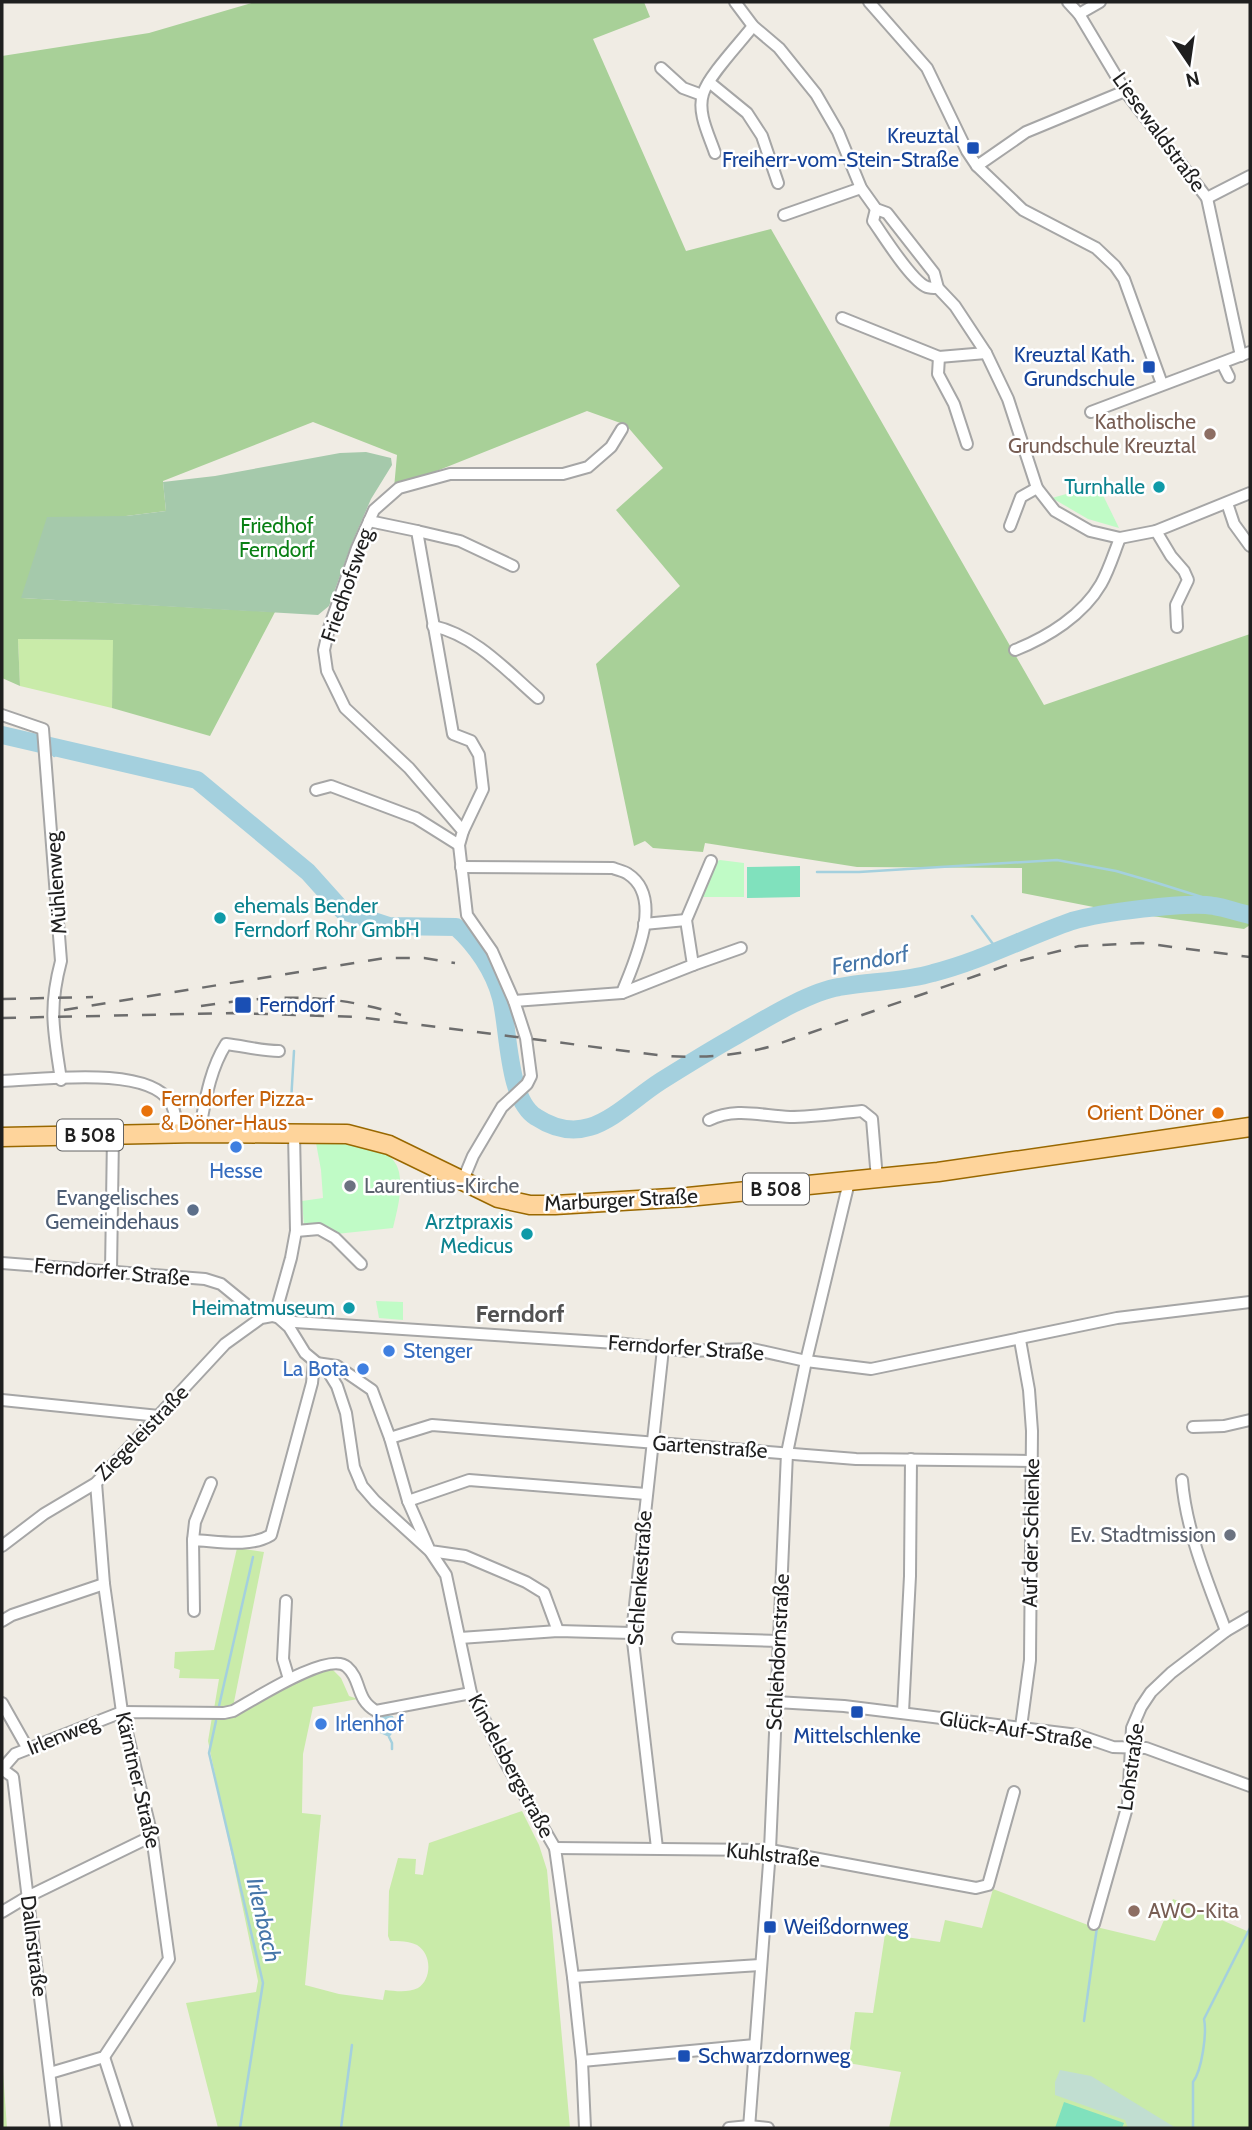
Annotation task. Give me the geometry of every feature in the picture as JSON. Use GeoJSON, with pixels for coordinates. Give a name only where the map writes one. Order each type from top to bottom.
{"type":"FeatureCollection","features":[{"type":"Feature","properties":{"kind":"main road","name":"Marburger Straße"},"geometry":{"type":"LineString","coordinates":[[2,1137],[199,1133],[347,1134],[389,1145],[498,1198],[530,1205],[688,1197],[877,1179],[1250,1127]]}},
{"type":"Feature","properties":{"kind":"street"},"geometry":{"type":"LineString","coordinates":[[735,2],[753,26],[779,48],[816,93],[838,132],[861,188],[876,209],[887,213],[934,273],[938,288],[955,306],[986,353],[1008,399],[1037,488],[1055,511],[1090,531],[1121,538],[1156,531],[1250,493]]}},
{"type":"Feature","properties":{"kind":"street"},"geometry":{"type":"LineString","coordinates":[[869,2],[926,68],[977,166],[1023,210],[1096,248],[1115,266],[1124,279],[1162,384]]}},
{"type":"Feature","properties":{"kind":"street","name":"Liesewaldstraße"},"geometry":{"type":"LineString","coordinates":[[1068,2],[1079,14],[1125,91],[1207,198],[1246,354]]}},
{"type":"Feature","properties":{"kind":"street"},"geometry":{"type":"LineString","coordinates":[[1079,14],[1100,2]]}},
{"type":"Feature","properties":{"kind":"street"},"geometry":{"type":"LineString","coordinates":[[715,153],[702,118],[702,94],[753,26]]}},
{"type":"Feature","properties":{"kind":"street"},"geometry":{"type":"LineString","coordinates":[[661,68],[683,88],[702,94]]}},
{"type":"Feature","properties":{"kind":"street"},"geometry":{"type":"LineString","coordinates":[[709,82],[747,113],[762,136],[778,183]]}},
{"type":"Feature","properties":{"kind":"street"},"geometry":{"type":"LineString","coordinates":[[977,166],[1026,132],[1125,91]]}},
{"type":"Feature","properties":{"kind":"street"},"geometry":{"type":"LineString","coordinates":[[1207,198],[1250,176]]}},
{"type":"Feature","properties":{"kind":"street"},"geometry":{"type":"LineString","coordinates":[[784,215],[861,188]]}},
{"type":"Feature","properties":{"kind":"street"},"geometry":{"type":"LineString","coordinates":[[876,209],[873,221],[901,261],[921,283],[928,288],[938,288]]}},
{"type":"Feature","properties":{"kind":"street"},"geometry":{"type":"LineString","coordinates":[[842,318],[939,357],[986,353]]}},
{"type":"Feature","properties":{"kind":"street"},"geometry":{"type":"LineString","coordinates":[[1091,412],[1246,354]]}},
{"type":"Feature","properties":{"kind":"street"},"geometry":{"type":"LineString","coordinates":[[939,357],[938,374],[954,404],[967,444]]}},
{"type":"Feature","properties":{"kind":"street"},"geometry":{"type":"LineString","coordinates":[[1222,363],[1229,377]]}},
{"type":"Feature","properties":{"kind":"street","name":"Friedhofsweg"},"geometry":{"type":"LineString","coordinates":[[463,831],[409,768],[345,708],[327,671],[324,650],[329,628],[357,548],[374,510],[399,488],[450,474],[563,474],[588,467],[611,447],[622,429]]}},
{"type":"Feature","properties":{"kind":"street"},"geometry":{"type":"LineString","coordinates":[[1010,526],[1021,497],[1037,488]]}},
{"type":"Feature","properties":{"kind":"street"},"geometry":{"type":"LineString","coordinates":[[1227,503],[1234,524],[1250,546]]}},
{"type":"Feature","properties":{"kind":"street"},"geometry":{"type":"LineString","coordinates":[[369,521],[460,541],[513,566]]}},
{"type":"Feature","properties":{"kind":"street"},"geometry":{"type":"LineString","coordinates":[[417,531],[453,734],[471,741],[479,755],[484,789],[459,845],[467,915],[492,951],[513,1001],[526,1038],[531,1076],[502,1107],[473,1156],[463,1180]]}},
{"type":"Feature","properties":{"kind":"street"},"geometry":{"type":"LineString","coordinates":[[1156,531],[1188,580],[1175,605],[1177,627]]}},
{"type":"Feature","properties":{"kind":"street"},"geometry":{"type":"LineString","coordinates":[[1015,650],[1045,636],[1079,612],[1100,584],[1121,538]]}},
{"type":"Feature","properties":{"kind":"street"},"geometry":{"type":"LineString","coordinates":[[433,626],[449,630],[481,649],[538,698]]}},
{"type":"Feature","properties":{"kind":"street","name":"Mühlenweg"},"geometry":{"type":"LineString","coordinates":[[2,715],[43,729],[61,961],[53,990],[52,1018],[61,1080]]}},
{"type":"Feature","properties":{"kind":"street"},"geometry":{"type":"LineString","coordinates":[[316,790],[331,786],[344,790],[416,818],[459,845]]}},
{"type":"Feature","properties":{"kind":"street"},"geometry":{"type":"LineString","coordinates":[[693,965],[686,920],[710,860]]}},
{"type":"Feature","properties":{"kind":"street"},"geometry":{"type":"LineString","coordinates":[[461,867],[613,868],[629,875],[640,887],[646,902],[645,924],[622,993]]}},
{"type":"Feature","properties":{"kind":"street"},"geometry":{"type":"LineString","coordinates":[[645,924],[686,920]]}},
{"type":"Feature","properties":{"kind":"street"},"geometry":{"type":"LineString","coordinates":[[513,1001],[622,993],[741,948]]}},
{"type":"Feature","properties":{"kind":"street"},"geometry":{"type":"LineString","coordinates":[[199,1133],[206,1094],[218,1056],[226,1044],[253,1047],[259,1051],[279,1051]]}},
{"type":"Feature","properties":{"kind":"street"},"geometry":{"type":"LineString","coordinates":[[2,1081],[127,1079],[146,1084],[165,1095],[172,1104],[178,1134]]}},
{"type":"Feature","properties":{"kind":"street"},"geometry":{"type":"LineString","coordinates":[[709,1121],[721,1115],[749,1112],[790,1117],[863,1111],[872,1119],[877,1179]]}},
{"type":"Feature","properties":{"kind":"street"},"geometry":{"type":"LineString","coordinates":[[275,1315],[296,1231],[294,1134]]}},
{"type":"Feature","properties":{"kind":"street"},"geometry":{"type":"LineString","coordinates":[[111,1271],[113,1135]]}},
{"type":"Feature","properties":{"kind":"street","name":"Schlehdornstraße"},"geometry":{"type":"LineString","coordinates":[[749,2127],[770,1850],[787,1453],[849,1182]]}},
{"type":"Feature","properties":{"kind":"street"},"geometry":{"type":"LineString","coordinates":[[296,1231],[319,1229],[335,1238],[360,1264]]}},
{"type":"Feature","properties":{"kind":"street","name":"Ferndorfer Straße"},"geometry":{"type":"LineString","coordinates":[[2,1263],[205,1279],[221,1284],[254,1311],[295,1322],[616,1343],[688,1352],[752,1349],[806,1361],[871,1369],[1117,1318],[1250,1302]]}},
{"type":"Feature","properties":{"kind":"street","name":"Kindelsbergstraße"},"geometry":{"type":"LineString","coordinates":[[275,1315],[289,1327],[314,1363],[329,1373],[337,1385],[346,1413],[355,1467],[362,1486],[374,1501],[430,1551],[446,1575],[471,1693],[508,1768],[555,1848],[573,1977],[582,2062],[585,2128]]}},
{"type":"Feature","properties":{"kind":"street","name":"Ziegeleistraße"},"geometry":{"type":"LineString","coordinates":[[2,1546],[44,1514],[96,1483],[225,1344],[261,1318],[275,1315]]}},
{"type":"Feature","properties":{"kind":"street","name":"Auf der Schlenke"},"geometry":{"type":"LineString","coordinates":[[1020,1340],[1029,1390],[1032,1461],[1030,1660],[1021,1727]]}},
{"type":"Feature","properties":{"kind":"street","name":"Schlenkestraße"},"geometry":{"type":"LineString","coordinates":[[657,1848],[632,1633],[663,1349]]}},
{"type":"Feature","properties":{"kind":"street"},"geometry":{"type":"LineString","coordinates":[[193,1540],[262,1541],[271,1535],[309,1395],[314,1363],[337,1366],[372,1390],[390,1438],[408,1501],[430,1551],[465,1556],[526,1582],[544,1593],[558,1631]]}},
{"type":"Feature","properties":{"kind":"street"},"geometry":{"type":"LineString","coordinates":[[2,1400],[159,1416]]}},
{"type":"Feature","properties":{"kind":"street"},"geometry":{"type":"LineString","coordinates":[[1193,1427],[1224,1426],[1250,1420]]}},
{"type":"Feature","properties":{"kind":"street","name":"Gartenstraße"},"geometry":{"type":"LineString","coordinates":[[390,1438],[432,1425],[856,1459],[1032,1461]]}},
{"type":"Feature","properties":{"kind":"street"},"geometry":{"type":"LineString","coordinates":[[903,1712],[910,1576],[911,1459]]}},
{"type":"Feature","properties":{"kind":"street"},"geometry":{"type":"LineString","coordinates":[[408,1501],[469,1480],[646,1494]]}},
{"type":"Feature","properties":{"kind":"street"},"geometry":{"type":"LineString","coordinates":[[1182,1480],[1183,1496],[1202,1566],[1226,1631]]}},
{"type":"Feature","properties":{"kind":"street","name":"Kärntner Straße"},"geometry":{"type":"LineString","coordinates":[[96,1483],[104,1584],[122,1712],[152,1836],[169,1959],[104,2057]]}},
{"type":"Feature","properties":{"kind":"street"},"geometry":{"type":"LineString","coordinates":[[194,1611],[195,1522],[211,1483]]}},
{"type":"Feature","properties":{"kind":"street"},"geometry":{"type":"LineString","coordinates":[[2,1621],[12,1615],[104,1584]]}},
{"type":"Feature","properties":{"kind":"street"},"geometry":{"type":"LineString","coordinates":[[286,1601],[283,1659],[289,1679]]}},
{"type":"Feature","properties":{"kind":"street","name":"Lohstraße"},"geometry":{"type":"LineString","coordinates":[[1094,1924],[1128,1804],[1132,1728],[1151,1692],[1171,1673],[1226,1631],[1250,1617]]}},
{"type":"Feature","properties":{"kind":"street"},"geometry":{"type":"LineString","coordinates":[[460,1638],[558,1631],[632,1633]]}},
{"type":"Feature","properties":{"kind":"street"},"geometry":{"type":"LineString","coordinates":[[678,1638],[779,1641]]}},
{"type":"Feature","properties":{"kind":"street","name":"Irlenweg"},"geometry":{"type":"LineString","coordinates":[[2,1769],[15,1754],[122,1712],[233,1711],[289,1679],[331,1664],[348,1667],[365,1704],[376,1711],[471,1693]]}},
{"type":"Feature","properties":{"kind":"street","name":"Glück-Auf-Straße"},"geometry":{"type":"LineString","coordinates":[[776,1702],[903,1712],[1078,1735],[1113,1747],[1146,1748],[1250,1786]]}},
{"type":"Feature","properties":{"kind":"street"},"geometry":{"type":"LineString","coordinates":[[2,1703],[28,1749]]}},
{"type":"Feature","properties":{"kind":"street","name":"Dallnstraße"},"geometry":{"type":"LineString","coordinates":[[2,1769],[13,1777],[56,2128]]}},
{"type":"Feature","properties":{"kind":"street","name":"Kuhlstraße"},"geometry":{"type":"LineString","coordinates":[[555,1848],[770,1850],[976,1888],[988,1885],[1014,1792]]}},
{"type":"Feature","properties":{"kind":"street"},"geometry":{"type":"LineString","coordinates":[[2,1912],[152,1836]]}},
{"type":"Feature","properties":{"kind":"street"},"geometry":{"type":"LineString","coordinates":[[573,1977],[760,1965]]}},
{"type":"Feature","properties":{"kind":"street"},"geometry":{"type":"LineString","coordinates":[[582,2062],[755,2045]]}},
{"type":"Feature","properties":{"kind":"street"},"geometry":{"type":"LineString","coordinates":[[50,2073],[104,2057],[127,2128]]}},
{"type":"Feature","properties":{"kind":"street"},"geometry":{"type":"LineString","coordinates":[[729,2128],[768,2128]]}},
{"type":"Feature","properties":{"kind":"green space"},"geometry":{"type":"Polygon","coordinates":[[[255,2],[644,2],[650,17],[593,39],[686,251],[771,229],[1044,705],[1250,634],[1250,925],[1244,929],[1109,910],[1022,893],[1022,868],[857,867],[705,843],[703,852],[653,848],[645,841],[634,846],[596,664],[680,586],[616,510],[663,468],[626,425],[587,411],[394,488],[397,455],[313,422],[163,481],[166,511],[126,516],[22,598],[275,612],[210,736],[112,708],[113,640],[18,639],[20,686],[2,678],[2,56],[149,33],[255,2]]]}},
{"type":"Feature","properties":{"kind":"green space","name":"Friedhof Ferndorf"},"geometry":{"type":"Polygon","coordinates":[[[366,452],[391,458],[392,465],[371,499],[329,606],[318,615],[21,598],[47,517],[126,516],[166,511],[163,482],[215,476],[340,453],[366,452]]]}},
{"type":"Feature","properties":{"kind":"green space"},"geometry":{"type":"Polygon","coordinates":[[[1098,485],[1119,528],[1088,519],[1052,498],[1098,485]]]}},
{"type":"Feature","properties":{"kind":"green space"},"geometry":{"type":"Polygon","coordinates":[[[18,639],[114,640],[112,708],[20,686],[18,639]]]}},
{"type":"Feature","properties":{"kind":"green space"},"geometry":{"type":"Polygon","coordinates":[[[720,860],[744,863],[744,897],[698,897],[712,863],[720,860]]]}},
{"type":"Feature","properties":{"kind":"green space"},"geometry":{"type":"Polygon","coordinates":[[[800,866],[800,897],[747,898],[747,867],[800,866]]]}},
{"type":"Feature","properties":{"kind":"green space"},"geometry":{"type":"Polygon","coordinates":[[[316,1143],[364,1146],[376,1149],[395,1162],[400,1186],[393,1228],[336,1234],[322,1225],[304,1226],[302,1201],[323,1198],[316,1143]]]}},
{"type":"Feature","properties":{"kind":"green space"},"geometry":{"type":"Polygon","coordinates":[[[376,1301],[403,1302],[403,1320],[379,1318],[376,1301]]]}},
{"type":"Feature","properties":{"kind":"green space"},"geometry":{"type":"Polygon","coordinates":[[[237,1548],[264,1552],[233,1707],[214,1709],[219,1679],[179,1678],[180,1670],[174,1668],[175,1652],[214,1650],[237,1548]]]}},
{"type":"Feature","properties":{"kind":"green space"},"geometry":{"type":"Polygon","coordinates":[[[331,1668],[341,1678],[349,1696],[358,1699],[313,1707],[303,1754],[302,1813],[321,1815],[305,1985],[339,1994],[383,2000],[385,1990],[414,1990],[423,1984],[428,1973],[428,1960],[422,1949],[407,1942],[390,1941],[388,1936],[389,1891],[398,1858],[416,1859],[415,1874],[423,1875],[429,1843],[522,1811],[539,1845],[547,1870],[570,2128],[218,2128],[186,2003],[256,1992],[258,1981],[208,1741],[212,1717],[231,1717],[295,1680],[331,1668]]]}},
{"type":"Feature","properties":{"kind":"green space"},"geometry":{"type":"Polygon","coordinates":[[[993,1889],[1088,1925],[1155,1941],[1173,1899],[1250,1930],[1250,2128],[889,2128],[901,2072],[848,2063],[855,2012],[873,2013],[885,1934],[940,1942],[945,1920],[982,1928],[993,1889]]]}},
{"type":"Feature","properties":{"kind":"green space"},"geometry":{"type":"Polygon","coordinates":[[[2,2058],[7,2128],[2,2128],[2,2058]]]}},
{"type":"Feature","properties":{"kind":"green space"},"geometry":{"type":"Polygon","coordinates":[[[1060,2070],[1091,2076],[1176,2128],[1128,2128],[1125,2120],[1055,2095],[1055,2082],[1060,2070]]]}},
{"type":"Feature","properties":{"kind":"green space"},"geometry":{"type":"Polygon","coordinates":[[[1064,2102],[1124,2123],[1122,2128],[1055,2128],[1064,2102]]]}},
{"type":"Feature","properties":{"kind":"water"},"geometry":{"type":"Polygon","coordinates":[[[384,1715],[393,1716],[394,1719],[394,1730],[389,1737],[380,1733],[378,1720],[384,1715]]]}},
{"type":"Feature","properties":{"kind":"waterway","name":"Ferndorf"},"geometry":{"type":"LineString","coordinates":[[2,735],[197,780],[308,872],[343,911],[389,926],[456,927],[483,959],[498,988],[514,1080],[526,1108],[536,1117],[572,1130],[602,1122],[715,1048],[785,1008],[827,990],[933,973],[1072,921],[1102,915],[1164,906],[1201,905],[1250,915]]}},
{"type":"Feature","properties":{"kind":"waterway","name":"Ferndorf"},"geometry":{"type":"LineString","coordinates":[[54,756],[63,748]]}},
{"type":"Feature","properties":{"kind":"waterway"},"geometry":{"type":"LineString","coordinates":[[817,872],[1057,860],[1116,871],[1205,898],[1213,905]]}},
{"type":"Feature","properties":{"kind":"waterway"},"geometry":{"type":"LineString","coordinates":[[972,916],[993,944],[1002,949]]}},
{"type":"Feature","properties":{"kind":"waterway","name":"Irlenbach"},"geometry":{"type":"LineString","coordinates":[[367,934],[378,922]]}},
{"type":"Feature","properties":{"kind":"waterway","name":"Irlenbach"},"geometry":{"type":"LineString","coordinates":[[291,1102],[294,1051]]}},
{"type":"Feature","properties":{"kind":"waterway","name":"Irlenbach"},"geometry":{"type":"LineString","coordinates":[[219,1706],[253,1557]]}},
{"type":"Feature","properties":{"kind":"waterway"},"geometry":{"type":"LineString","coordinates":[[296,1670],[307,1666]]}},
{"type":"Feature","properties":{"kind":"waterway","name":"Irlenbach"},"geometry":{"type":"LineString","coordinates":[[216,1721],[209,1753],[263,1983],[240,2128]]}},
{"type":"Feature","properties":{"kind":"waterway"},"geometry":{"type":"LineString","coordinates":[[389,1737],[392,1749]]}},
{"type":"Feature","properties":{"kind":"waterway"},"geometry":{"type":"LineString","coordinates":[[1084,2021],[1097,1927]]}},
{"type":"Feature","properties":{"kind":"waterway"},"geometry":{"type":"LineString","coordinates":[[1193,2128],[1193,2082],[1203,2051],[1204,2019],[1250,1928]]}},
{"type":"Feature","properties":{"kind":"waterway"},"geometry":{"type":"LineString","coordinates":[[341,2128],[352,2045]]}},
{"type":"Feature","properties":{"kind":"railway"},"geometry":{"type":"LineString","coordinates":[[2,1018],[233,1013],[358,1017],[666,1056],[706,1056],[772,1046],[1019,961],[1079,946],[1142,943],[1250,957]]}},
{"type":"Feature","properties":{"kind":"railway"},"geometry":{"type":"LineString","coordinates":[[64,1010],[385,958],[424,958],[455,963]]}},
{"type":"Feature","properties":{"kind":"railway"},"geometry":{"type":"LineString","coordinates":[[2,999],[93,997]]}},
{"type":"Feature","properties":{"kind":"railway"},"geometry":{"type":"LineString","coordinates":[[201,1006],[278,998],[326,999],[401,1015]]}},
{"type":"Feature","properties":{"kind":"place","name":"Kreuztal Freiherr-vom-Stein-Straße"},"geometry":{"type":"Point","coordinates":[973,148]}},
{"type":"Feature","properties":{"kind":"place","name":"Kreuztal Kath. Grundschule"},"geometry":{"type":"Point","coordinates":[1149,367]}},
{"type":"Feature","properties":{"kind":"place","name":"Katholische Grundschule Kreuztal"},"geometry":{"type":"Point","coordinates":[1210,434]}},
{"type":"Feature","properties":{"kind":"place","name":"Turnhalle"},"geometry":{"type":"Point","coordinates":[1159,487]}},
{"type":"Feature","properties":{"kind":"place","name":"ehemals Bender Ferndorf Rohr GmbH"},"geometry":{"type":"Point","coordinates":[220,918]}},
{"type":"Feature","properties":{"kind":"place","name":"Ferndorf"},"geometry":{"type":"Point","coordinates":[243,1005]}},
{"type":"Feature","properties":{"kind":"place","name":"Ferndorfer Pizza- & Döner-Haus"},"geometry":{"type":"Point","coordinates":[147,1111]}},
{"type":"Feature","properties":{"kind":"place","name":"Orient Döner"},"geometry":{"type":"Point","coordinates":[1218,1113]}},
{"type":"Feature","properties":{"kind":"place","name":"Hesse"},"geometry":{"type":"Point","coordinates":[236,1147]}},
{"type":"Feature","properties":{"kind":"place","name":"Laurentius-Kirche"},"geometry":{"type":"Point","coordinates":[350,1186]}},
{"type":"Feature","properties":{"kind":"place","name":"Evangelisches Gemeindehaus"},"geometry":{"type":"Point","coordinates":[193,1210]}},
{"type":"Feature","properties":{"kind":"place","name":"Arztpraxis Medicus"},"geometry":{"type":"Point","coordinates":[527,1234]}},
{"type":"Feature","properties":{"kind":"place","name":"Heimatmuseum"},"geometry":{"type":"Point","coordinates":[349,1308]}},
{"type":"Feature","properties":{"kind":"place","name":"Stenger"},"geometry":{"type":"Point","coordinates":[389,1351]}},
{"type":"Feature","properties":{"kind":"place","name":"La Bota"},"geometry":{"type":"Point","coordinates":[363,1369]}},
{"type":"Feature","properties":{"kind":"place","name":"Ev. Stadtmission"},"geometry":{"type":"Point","coordinates":[1230,1535]}},
{"type":"Feature","properties":{"kind":"place","name":"Mittelschlenke"},"geometry":{"type":"Point","coordinates":[857,1712]}},
{"type":"Feature","properties":{"kind":"place","name":"Irlenhof"},"geometry":{"type":"Point","coordinates":[321,1724]}},
{"type":"Feature","properties":{"kind":"place","name":"AWO-Kita"},"geometry":{"type":"Point","coordinates":[1134,1911]}},
{"type":"Feature","properties":{"kind":"place","name":"Weißdornweg"},"geometry":{"type":"Point","coordinates":[770,1927]}},
{"type":"Feature","properties":{"kind":"place","name":"Schwarzdornweg"},"geometry":{"type":"Point","coordinates":[684,2056]}},
{"type":"Feature","properties":{"kind":"district","name":"Ferndorf"},"geometry":{"type":"Point","coordinates":[520,1314]}}]}
